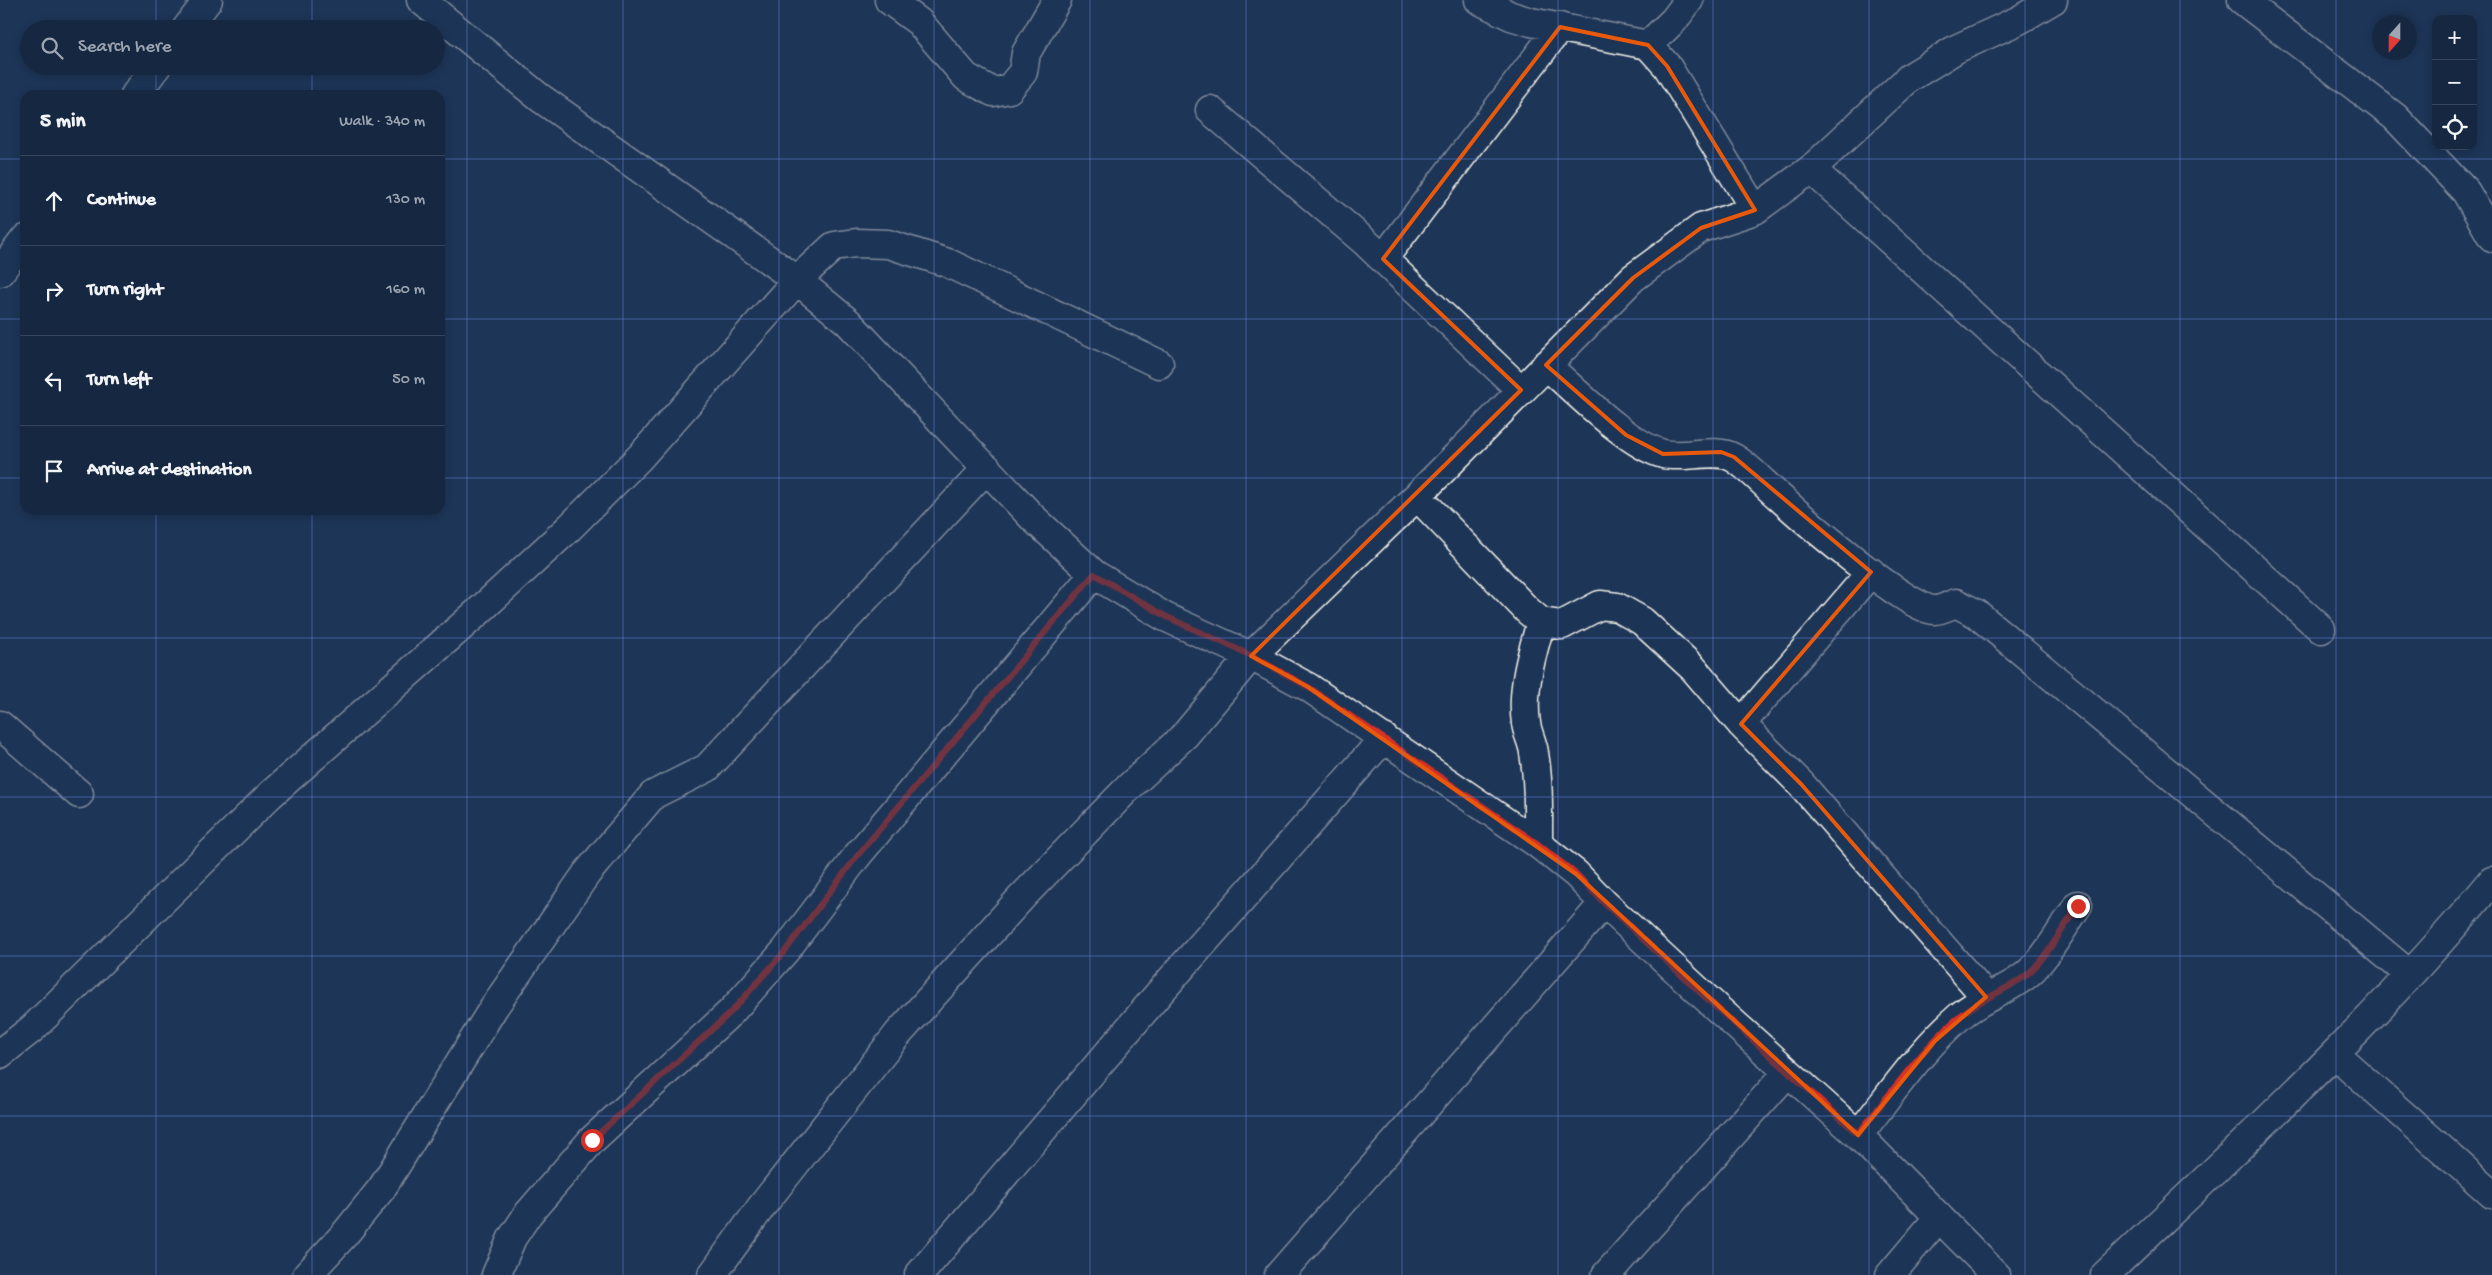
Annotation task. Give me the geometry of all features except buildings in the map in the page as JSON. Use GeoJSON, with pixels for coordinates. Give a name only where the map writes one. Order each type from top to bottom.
{"type":"FeatureCollection","features":[{"type":"Feature","properties":{"kind":"street"},"geometry":{"type":"LineString","coordinates":[[193,20],[208,0]]}},
{"type":"Feature","properties":{"kind":"street"},"geometry":{"type":"LineString","coordinates":[[421,0],[539,97],[797,280],[848,322],[1032,517],[1094,574],[1165,616],[1252,656],[1308,687],[1538,844],[1576,874],[1604,903],[1858,1134],[1996,1275]]}},
{"type":"Feature","properties":{"kind":"street"},"geometry":{"type":"LineString","coordinates":[[889,0],[918,22],[966,77],[993,92],[1009,89],[1023,72],[1026,53],[1058,0]]}},
{"type":"Feature","properties":{"kind":"street"},"geometry":{"type":"LineString","coordinates":[[1479,0],[1511,16],[1560,28],[1648,45],[1667,66],[1755,210]]}},
{"type":"Feature","properties":{"kind":"street"},"geometry":{"type":"LineString","coordinates":[[1648,45],[1674,20],[1689,0]]}},
{"type":"Feature","properties":{"kind":"street"},"geometry":{"type":"LineString","coordinates":[[712,1275],[768,1199],[898,1034],[1069,849],[1129,787],[1185,735],[1252,656],[1417,496],[1633,278],[1701,228],[1755,210],[1811,168],[1909,78],[1956,49],[2019,20],[2053,0]]}},
{"type":"Feature","properties":{"kind":"street"},"geometry":{"type":"LineString","coordinates":[[2242,0],[2395,117],[2466,192],[2492,238]]}},
{"type":"Feature","properties":{"kind":"street"},"geometry":{"type":"LineString","coordinates":[[1383,259],[1560,28]]}},
{"type":"Feature","properties":{"kind":"street"},"geometry":{"type":"LineString","coordinates":[[139,90],[150,75]]}},
{"type":"Feature","properties":{"kind":"street"},"geometry":{"type":"LineString","coordinates":[[1210,110],[1383,259],[1522,390]]}},
{"type":"Feature","properties":{"kind":"street"},"geometry":{"type":"LineString","coordinates":[[1811,168],[2321,629]]}},
{"type":"Feature","properties":{"kind":"street"},"geometry":{"type":"LineString","coordinates":[[0,1054],[33,1028],[270,795],[478,612],[569,528],[640,456],[797,280],[834,246],[856,242],[888,244],[948,263],[1159,364]]}},
{"type":"Feature","properties":{"kind":"street"},"geometry":{"type":"LineString","coordinates":[[0,272],[20,246]]}},
{"type":"Feature","properties":{"kind":"street"},"geometry":{"type":"LineString","coordinates":[[1546,365],[1626,435],[1663,454],[1696,456],[1721,452],[1734,457],[1785,502],[1871,572],[1918,606],[1934,610],[1956,603],[1989,623],[2409,974]]}},
{"type":"Feature","properties":{"kind":"street"},"geometry":{"type":"LineString","coordinates":[[307,1275],[382,1188],[494,1007],[587,873],[653,795],[707,768],[987,468]]}},
{"type":"Feature","properties":{"kind":"street"},"geometry":{"type":"LineString","coordinates":[[1417,496],[1526,610],[1541,622],[1562,625],[1600,605],[1617,607],[1642,621],[1693,668],[1741,724],[1801,784],[1986,997]]}},
{"type":"Feature","properties":{"kind":"street"},"geometry":{"type":"LineString","coordinates":[[1741,724],[1871,572]]}},
{"type":"Feature","properties":{"kind":"street"},"geometry":{"type":"LineString","coordinates":[[496,1275],[512,1238],[528,1214],[592,1140],[738,1004],[786,950],[857,856],[1094,574]]}},
{"type":"Feature","properties":{"kind":"street"},"geometry":{"type":"LineString","coordinates":[[1538,844],[1538,802],[1534,752],[1526,723],[1526,689],[1532,654],[1541,622]]}},
{"type":"Feature","properties":{"kind":"street"},"geometry":{"type":"LineString","coordinates":[[0,726],[79,794]]}},
{"type":"Feature","properties":{"kind":"street"},"geometry":{"type":"LineString","coordinates":[[919,1275],[1161,991],[1384,738]]}},
{"type":"Feature","properties":{"kind":"street"},"geometry":{"type":"LineString","coordinates":[[2105,1275],[2335,1054],[2454,928],[2492,881]]}},
{"type":"Feature","properties":{"kind":"street"},"geometry":{"type":"LineString","coordinates":[[1279,1275],[1604,903]]}},
{"type":"Feature","properties":{"kind":"street"},"geometry":{"type":"LineString","coordinates":[[1858,1134],[1935,1041],[1960,1016],[1986,997],[2010,985],[2033,969],[2078,906]]}},
{"type":"Feature","properties":{"kind":"street"},"geometry":{"type":"LineString","coordinates":[[2335,1054],[2492,1194]]}},
{"type":"Feature","properties":{"kind":"street"},"geometry":{"type":"LineString","coordinates":[[1606,1275],[1788,1072]]}},
{"type":"Feature","properties":{"kind":"street"},"geometry":{"type":"LineString","coordinates":[[1890,1275],[1939,1217]]}},
{"type":"Feature","properties":{"kind":"highlighted area"},"geometry":{"type":"Polygon","coordinates":[[[1560,27],[1648,45],[1667,66],[1755,210],[1701,228],[1633,278],[1546,365],[1626,435],[1663,454],[1721,452],[1734,457],[1871,572],[1741,724],[1801,784],[1986,997],[1935,1041],[1858,1135],[1576,874],[1308,687],[1251,656],[1521,390],[1383,259],[1560,27]]]}},
{"type":"Feature","properties":{"kind":"route"},"geometry":{"type":"LineString","coordinates":[[592,1140],[732,1011],[786,950],[857,856],[1094,574],[1165,616],[1252,656],[1308,687],[1538,844],[1576,874],[1604,903],[1718,1009],[1858,1134],[1935,1041],[1960,1016],[1986,997],[2010,985],[2033,969],[2078,906]]}}]}
